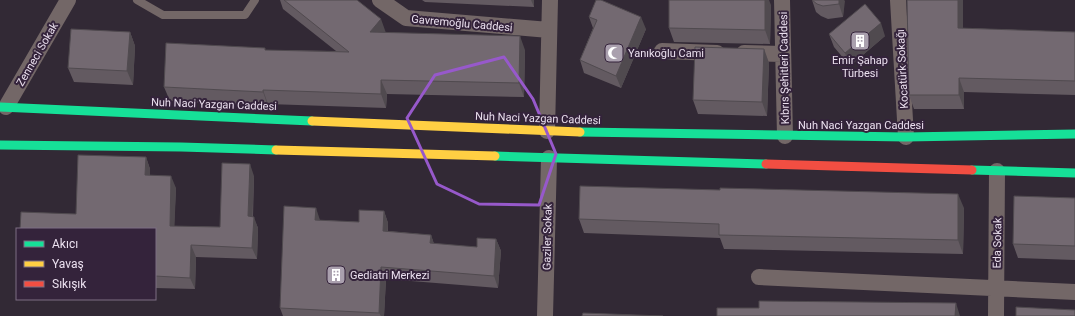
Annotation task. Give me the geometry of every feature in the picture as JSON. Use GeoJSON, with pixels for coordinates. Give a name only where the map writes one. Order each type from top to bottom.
{"type":"FeatureCollection","features":[{"type":"Feature","properties":{"kind":"main road","name":"Nuh Naci Yazgan Caddesi"},"geometry":{"type":"LineString","coordinates":[[3,107],[548,131],[906,137],[1075,134]]}},
{"type":"Feature","properties":{"kind":"main road"},"geometry":{"type":"LineString","coordinates":[[0,145],[181,147],[1075,173]]}},
{"type":"Feature","properties":{"kind":"street","name":"Zenneci Sokak"},"geometry":{"type":"LineString","coordinates":[[3,107],[68,0]]}},
{"type":"Feature","properties":{"kind":"street","name":"Gavremoğlu Caddesi"},"geometry":{"type":"LineString","coordinates":[[380,0],[406,18],[549,30]]}},
{"type":"Feature","properties":{"kind":"street"},"geometry":{"type":"LineString","coordinates":[[548,131],[550,0]]}},
{"type":"Feature","properties":{"kind":"street","name":"Kıbrıs Şehitleri Caddesi"},"geometry":{"type":"LineString","coordinates":[[782,0],[785,136]]}},
{"type":"Feature","properties":{"kind":"street","name":"Kocatürk Sokağı"},"geometry":{"type":"LineString","coordinates":[[898,0],[906,137]]}},
{"type":"Feature","properties":{"kind":"street"},"geometry":{"type":"LineString","coordinates":[[662,52],[783,54]]}},
{"type":"Feature","properties":{"kind":"street","name":"Gaziler Sokak"},"geometry":{"type":"LineString","coordinates":[[545,316],[549,158]]}},
{"type":"Feature","properties":{"kind":"street","name":"Eda Sokak"},"geometry":{"type":"LineString","coordinates":[[996,316],[997,171]]}},
{"type":"Feature","properties":{"kind":"street"},"geometry":{"type":"LineString","coordinates":[[759,277],[1075,292]]}},
{"type":"Feature","properties":{"kind":"lane"},"geometry":{"type":"LineString","coordinates":[[137,0],[163,15],[245,15],[255,0]]}},
{"type":"Feature","properties":{"kind":"highlighted area"},"geometry":{"type":"Polygon","coordinates":[[[504,57],[533,99],[556,154],[539,205],[479,204],[437,184],[407,118],[435,75],[504,57]]]}},
{"type":"Feature","properties":{"kind":"building"},"geometry":{"type":"Polygon","coordinates":[[[284,0],[357,0],[381,19],[370,32],[520,36],[519,83],[381,80],[381,94],[263,90],[263,92],[164,87],[166,43],[265,48],[265,50],[349,52],[284,0]]]}},
{"type":"Feature","properties":{"kind":"building","name":"Yanıkoğlu Cami"},"geometry":{"type":"Polygon","coordinates":[[[596,0],[601,0],[641,17],[616,76],[580,60],[597,20],[589,17],[596,0]]]}},
{"type":"Feature","properties":{"kind":"building"},"geometry":{"type":"Polygon","coordinates":[[[669,0],[765,0],[765,30],[669,28],[669,0]]]}},
{"type":"Feature","properties":{"kind":"building"},"geometry":{"type":"Polygon","coordinates":[[[812,0],[839,0],[839,4],[823,6],[812,0]]]}},
{"type":"Feature","properties":{"kind":"building"},"geometry":{"type":"Polygon","coordinates":[[[907,0],[958,0],[958,28],[1075,32],[1075,81],[959,78],[959,95],[909,95],[907,0]]]}},
{"type":"Feature","properties":{"kind":"building"},"geometry":{"type":"Polygon","coordinates":[[[865,4],[881,23],[845,53],[829,34],[865,4]]]}},
{"type":"Feature","properties":{"kind":"building"},"geometry":{"type":"Polygon","coordinates":[[[71,29],[130,32],[127,71],[68,68],[71,29]]]}},
{"type":"Feature","properties":{"kind":"building"},"geometry":{"type":"Polygon","coordinates":[[[695,47],[764,49],[762,102],[693,100],[695,47]]]}},
{"type":"Feature","properties":{"kind":"building"},"geometry":{"type":"Polygon","coordinates":[[[78,155],[146,157],[145,175],[171,176],[170,226],[220,227],[222,163],[250,164],[248,216],[254,217],[252,248],[191,245],[190,278],[156,276],[156,228],[20,228],[21,212],[76,214],[78,155]]]}},
{"type":"Feature","properties":{"kind":"building"},"geometry":{"type":"Polygon","coordinates":[[[580,186],[958,194],[958,240],[719,235],[719,224],[579,219],[580,186]]]}},
{"type":"Feature","properties":{"kind":"building"},"geometry":{"type":"Polygon","coordinates":[[[1014,196],[1075,198],[1075,246],[1013,244],[1014,196]]]}},
{"type":"Feature","properties":{"kind":"building","name":"Gediatri Merkezi"},"geometry":{"type":"Polygon","coordinates":[[[284,206],[316,208],[315,220],[359,222],[359,210],[384,211],[383,231],[431,235],[430,243],[477,247],[477,238],[496,239],[494,276],[381,267],[379,313],[280,308],[284,206]]]}},
{"type":"Feature","properties":{"kind":"building"},"geometry":{"type":"Polygon","coordinates":[[[759,301],[956,303],[955,316],[717,316],[717,308],[759,308],[759,301]]]}},
{"type":"Feature","properties":{"kind":"building"},"geometry":{"type":"Polygon","coordinates":[[[1016,307],[1075,310],[1075,316],[1016,316],[1016,307]]]}},
{"type":"Feature","properties":{"kind":"building"},"geometry":{"type":"Polygon","coordinates":[[[583,313],[663,316],[582,316],[583,313]]]}},
{"type":"Feature","properties":{"kind":"traffic: fast"},"geometry":{"type":"LineString","coordinates":[[0,107],[312,121]]}},
{"type":"Feature","properties":{"kind":"traffic: fast"},"geometry":{"type":"LineString","coordinates":[[580,132],[906,137],[1075,134]]}},
{"type":"Feature","properties":{"kind":"traffic: fast"},"geometry":{"type":"LineString","coordinates":[[0,145],[181,147],[276,150]]}},
{"type":"Feature","properties":{"kind":"traffic: fast"},"geometry":{"type":"LineString","coordinates":[[495,156],[766,164]]}},
{"type":"Feature","properties":{"kind":"traffic: fast"},"geometry":{"type":"LineString","coordinates":[[972,170],[1075,173]]}},
{"type":"Feature","properties":{"kind":"traffic: slow"},"geometry":{"type":"LineString","coordinates":[[312,121],[580,132]]}},
{"type":"Feature","properties":{"kind":"traffic: slow"},"geometry":{"type":"LineString","coordinates":[[276,150],[495,156]]}},
{"type":"Feature","properties":{"kind":"traffic: jam"},"geometry":{"type":"LineString","coordinates":[[766,164],[972,170]]}},
{"type":"Feature","properties":{"kind":"place","name":"Emir Şahap Türbesi"},"geometry":{"type":"Point","coordinates":[860,41]}},
{"type":"Feature","properties":{"kind":"place","name":"Yanıkoğlu Cami"},"geometry":{"type":"Point","coordinates":[614,53]}},
{"type":"Feature","properties":{"kind":"place","name":"Gediatri Merkezi"},"geometry":{"type":"Point","coordinates":[336,275]}}]}
